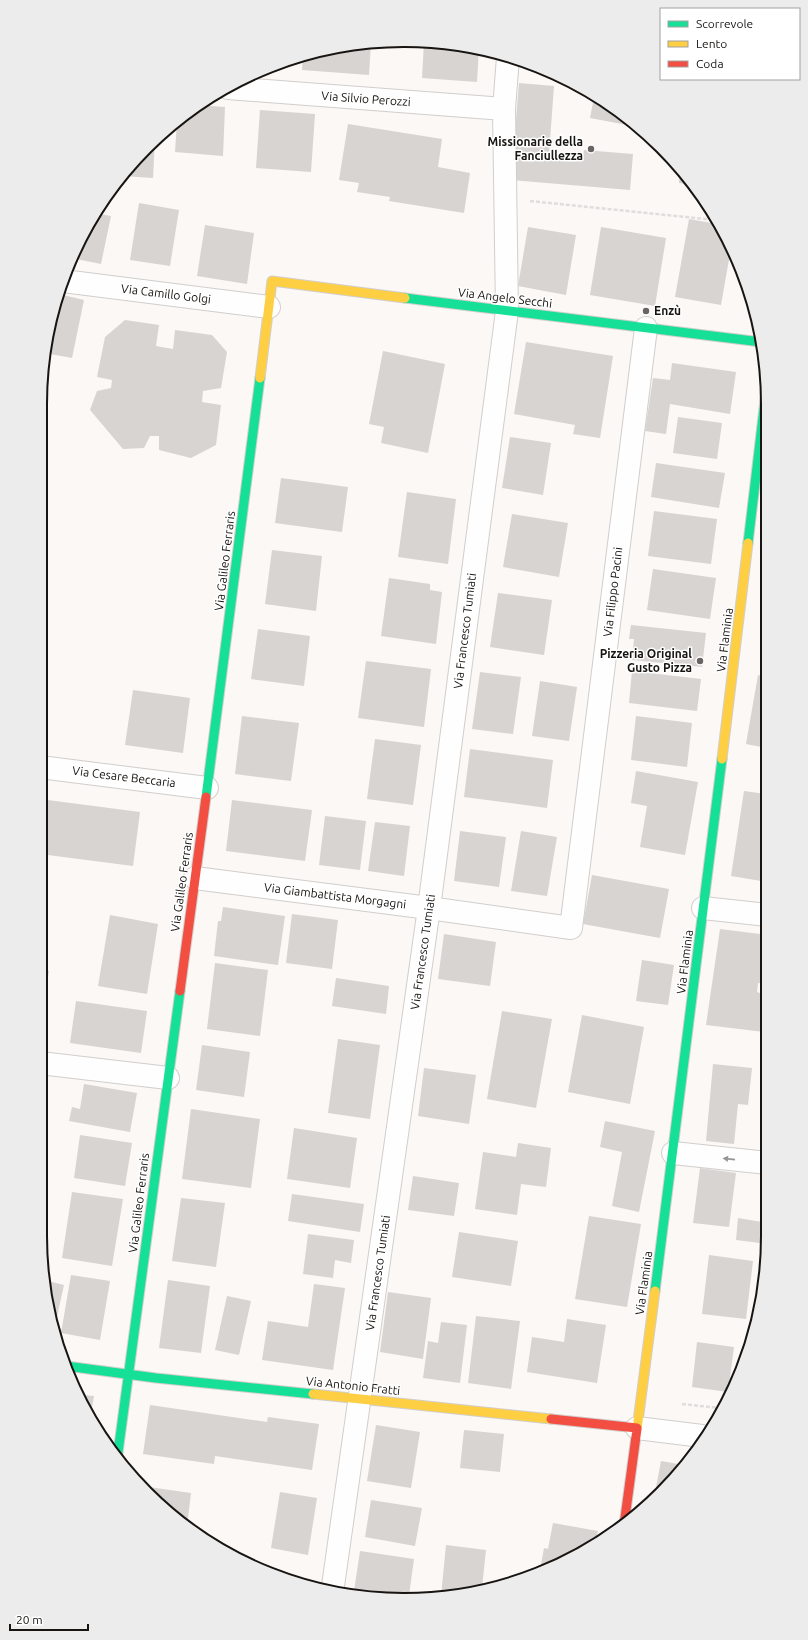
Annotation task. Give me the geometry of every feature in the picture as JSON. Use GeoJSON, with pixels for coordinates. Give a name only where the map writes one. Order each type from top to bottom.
{"type":"FeatureCollection","features":[{"type":"Feature","properties":{"kind":"street","name":"Via Francesco Tumiati"},"geometry":{"type":"LineString","coordinates":[[333,1586],[429,908],[507,311],[504,109],[508,63]]}},
{"type":"Feature","properties":{"kind":"street","name":"Via Silvio Perozzi"},"geometry":{"type":"LineString","coordinates":[[237,89],[504,109]]}},
{"type":"Feature","properties":{"kind":"street","name":"Via Angelo Secchi"},"geometry":{"type":"LineString","coordinates":[[269,307],[272,281],[755,341]]}},
{"type":"Feature","properties":{"kind":"street","name":"Via Camillo Golgi"},"geometry":{"type":"LineString","coordinates":[[69,282],[269,307]]}},
{"type":"Feature","properties":{"kind":"street","name":"Via Galileo Ferraris"},"geometry":{"type":"LineString","coordinates":[[118,1450],[207,788],[269,307]]}},
{"type":"Feature","properties":{"kind":"street","name":"Via Filippo Pacini"},"geometry":{"type":"LineString","coordinates":[[571,928],[646,328]]}},
{"type":"Feature","properties":{"kind":"street","name":"Via Flaminia"},"geometry":{"type":"LineString","coordinates":[[625,1515],[673,1153],[735,657],[761,434]]}},
{"type":"Feature","properties":{"kind":"street","name":"Via Cesare Beccaria"},"geometry":{"type":"LineString","coordinates":[[47,768],[207,788]]}},
{"type":"Feature","properties":{"kind":"street","name":"Via Giambattista Morgagni"},"geometry":{"type":"LineString","coordinates":[[195,878],[571,928]]}},
{"type":"Feature","properties":{"kind":"street"},"geometry":{"type":"LineString","coordinates":[[703,908],[761,914]]}},
{"type":"Feature","properties":{"kind":"street"},"geometry":{"type":"LineString","coordinates":[[47,1064],[168,1078]]}},
{"type":"Feature","properties":{"kind":"street"},"geometry":{"type":"LineString","coordinates":[[673,1153],[761,1162]]}},
{"type":"Feature","properties":{"kind":"street","name":"Via Antonio Fratti"},"geometry":{"type":"LineString","coordinates":[[72,1367],[637,1428]]}},
{"type":"Feature","properties":{"kind":"street"},"geometry":{"type":"LineString","coordinates":[[637,1428],[700,1436]]}},
{"type":"Feature","properties":{"kind":"path"},"geometry":{"type":"LineString","coordinates":[[506,198],[709,219]]}},
{"type":"Feature","properties":{"kind":"path"},"geometry":{"type":"LineString","coordinates":[[682,1404],[717,1408]]}},
{"type":"Feature","properties":{"kind":"building"},"geometry":{"type":"Polygon","coordinates":[[[424,48],[451,50],[479,55],[477,82],[422,78],[424,48]]]}},
{"type":"Feature","properties":{"kind":"building"},"geometry":{"type":"Polygon","coordinates":[[[371,49],[369,75],[302,70],[303,62],[334,54],[371,49]]]}},
{"type":"Feature","properties":{"kind":"building"},"geometry":{"type":"Polygon","coordinates":[[[519,83],[554,86],[549,154],[583,157],[584,150],[633,154],[630,190],[511,180],[519,83]]]}},
{"type":"Feature","properties":{"kind":"building"},"geometry":{"type":"Polygon","coordinates":[[[593,102],[625,125],[590,118],[593,102]]]}},
{"type":"Feature","properties":{"kind":"building"},"geometry":{"type":"Polygon","coordinates":[[[208,106],[225,107],[223,156],[175,152],[176,130],[208,106]]]}},
{"type":"Feature","properties":{"kind":"building"},"geometry":{"type":"Polygon","coordinates":[[[260,110],[315,114],[311,172],[256,168],[260,110]]]}},
{"type":"Feature","properties":{"kind":"building"},"geometry":{"type":"Polygon","coordinates":[[[348,124],[442,139],[438,167],[470,173],[464,213],[389,201],[390,197],[357,192],[359,183],[339,180],[348,124]]]}},
{"type":"Feature","properties":{"kind":"building"},"geometry":{"type":"Polygon","coordinates":[[[154,150],[153,178],[130,176],[154,150]]]}},
{"type":"Feature","properties":{"kind":"building"},"geometry":{"type":"Polygon","coordinates":[[[679,178],[684,184],[679,183],[679,178]]]}},
{"type":"Feature","properties":{"kind":"building"},"geometry":{"type":"Polygon","coordinates":[[[139,203],[179,210],[170,266],[130,260],[139,203]]]}},
{"type":"Feature","properties":{"kind":"building"},"geometry":{"type":"Polygon","coordinates":[[[102,214],[111,216],[101,264],[78,259],[102,214]]]}},
{"type":"Feature","properties":{"kind":"building"},"geometry":{"type":"Polygon","coordinates":[[[689,219],[711,223],[729,257],[721,305],[675,297],[689,219]]]}},
{"type":"Feature","properties":{"kind":"building"},"geometry":{"type":"Polygon","coordinates":[[[205,225],[254,233],[247,284],[197,276],[205,225]]]}},
{"type":"Feature","properties":{"kind":"building"},"geometry":{"type":"Polygon","coordinates":[[[528,227],[576,235],[566,295],[518,286],[528,227]]]}},
{"type":"Feature","properties":{"kind":"building"},"geometry":{"type":"Polygon","coordinates":[[[601,227],[666,238],[655,306],[590,295],[601,227]]]}},
{"type":"Feature","properties":{"kind":"building"},"geometry":{"type":"Polygon","coordinates":[[[64,295],[84,300],[72,358],[51,354],[64,295]]]}},
{"type":"Feature","properties":{"kind":"building"},"geometry":{"type":"Polygon","coordinates":[[[125,320],[159,325],[156,346],[173,349],[175,330],[212,335],[227,352],[221,388],[203,391],[202,402],[221,405],[216,445],[191,458],[159,450],[159,436],[150,436],[144,448],[123,449],[90,410],[97,391],[111,388],[112,380],[97,377],[105,337],[125,320]]]}},
{"type":"Feature","properties":{"kind":"building"},"geometry":{"type":"Polygon","coordinates":[[[526,342],[613,356],[600,438],[573,434],[575,425],[514,414],[526,342]]]}},
{"type":"Feature","properties":{"kind":"building"},"geometry":{"type":"Polygon","coordinates":[[[383,351],[445,364],[428,453],[381,443],[384,427],[369,424],[383,351]]]}},
{"type":"Feature","properties":{"kind":"building"},"geometry":{"type":"Polygon","coordinates":[[[672,363],[736,372],[730,414],[670,404],[666,434],[645,431],[653,378],[670,380],[672,363]]]}},
{"type":"Feature","properties":{"kind":"building"},"geometry":{"type":"Polygon","coordinates":[[[678,417],[722,423],[717,459],[673,453],[678,417]]]}},
{"type":"Feature","properties":{"kind":"building"},"geometry":{"type":"Polygon","coordinates":[[[510,437],[551,443],[543,495],[502,488],[510,437]]]}},
{"type":"Feature","properties":{"kind":"building"},"geometry":{"type":"Polygon","coordinates":[[[656,463],[725,473],[719,508],[651,497],[656,463]]]}},
{"type":"Feature","properties":{"kind":"building"},"geometry":{"type":"Polygon","coordinates":[[[281,478],[348,487],[342,532],[275,523],[281,478]]]}},
{"type":"Feature","properties":{"kind":"building"},"geometry":{"type":"Polygon","coordinates":[[[407,492],[456,499],[448,564],[398,557],[407,492]]]}},
{"type":"Feature","properties":{"kind":"building"},"geometry":{"type":"Polygon","coordinates":[[[654,511],[717,519],[711,564],[648,556],[654,511]]]}},
{"type":"Feature","properties":{"kind":"building"},"geometry":{"type":"Polygon","coordinates":[[[512,514],[568,523],[559,577],[503,567],[512,514]]]}},
{"type":"Feature","properties":{"kind":"building"},"geometry":{"type":"Polygon","coordinates":[[[272,550],[322,556],[316,611],[265,604],[272,550]]]}},
{"type":"Feature","properties":{"kind":"building"},"geometry":{"type":"Polygon","coordinates":[[[653,569],[716,578],[710,619],[647,610],[653,569]]]}},
{"type":"Feature","properties":{"kind":"building"},"geometry":{"type":"Polygon","coordinates":[[[389,578],[430,584],[430,590],[442,592],[436,644],[381,636],[389,578]]]}},
{"type":"Feature","properties":{"kind":"building"},"geometry":{"type":"Polygon","coordinates":[[[498,593],[552,600],[544,655],[490,647],[498,593]]]}},
{"type":"Feature","properties":{"kind":"building"},"geometry":{"type":"Polygon","coordinates":[[[631,625],[706,633],[702,667],[632,660],[634,639],[629,639],[631,625]]]}},
{"type":"Feature","properties":{"kind":"building"},"geometry":{"type":"Polygon","coordinates":[[[258,629],[310,636],[304,686],[251,679],[258,629]]]}},
{"type":"Feature","properties":{"kind":"building"},"geometry":{"type":"Polygon","coordinates":[[[366,661],[431,669],[424,727],[358,718],[366,661]]]}},
{"type":"Feature","properties":{"kind":"building"},"geometry":{"type":"Polygon","coordinates":[[[632,671],[701,679],[697,711],[629,703],[632,671]]]}},
{"type":"Feature","properties":{"kind":"building"},"geometry":{"type":"Polygon","coordinates":[[[480,672],[521,677],[513,734],[472,729],[480,672]]]}},
{"type":"Feature","properties":{"kind":"building"},"geometry":{"type":"Polygon","coordinates":[[[758,675],[761,676],[761,747],[746,744],[758,675]]]}},
{"type":"Feature","properties":{"kind":"building"},"geometry":{"type":"Polygon","coordinates":[[[540,681],[577,687],[569,741],[532,736],[540,681]]]}},
{"type":"Feature","properties":{"kind":"building"},"geometry":{"type":"Polygon","coordinates":[[[133,690],[190,698],[183,753],[125,745],[133,690]]]}},
{"type":"Feature","properties":{"kind":"building"},"geometry":{"type":"Polygon","coordinates":[[[242,716],[299,723],[291,781],[235,774],[242,716]]]}},
{"type":"Feature","properties":{"kind":"building"},"geometry":{"type":"Polygon","coordinates":[[[636,716],[692,723],[687,767],[631,760],[636,716]]]}},
{"type":"Feature","properties":{"kind":"building"},"geometry":{"type":"Polygon","coordinates":[[[375,739],[421,745],[413,805],[367,799],[375,739]]]}},
{"type":"Feature","properties":{"kind":"building"},"geometry":{"type":"Polygon","coordinates":[[[470,749],[553,760],[547,808],[464,797],[470,749]]]}},
{"type":"Feature","properties":{"kind":"building"},"geometry":{"type":"Polygon","coordinates":[[[636,771],[698,782],[685,855],[640,847],[647,806],[631,803],[636,771]]]}},
{"type":"Feature","properties":{"kind":"building"},"geometry":{"type":"Polygon","coordinates":[[[744,791],[761,793],[761,881],[731,876],[744,791]]]}},
{"type":"Feature","properties":{"kind":"building"},"geometry":{"type":"Polygon","coordinates":[[[47,800],[140,812],[133,866],[47,855],[47,800]]]}},
{"type":"Feature","properties":{"kind":"building"},"geometry":{"type":"Polygon","coordinates":[[[232,800],[312,810],[305,861],[226,851],[232,800]]]}},
{"type":"Feature","properties":{"kind":"building"},"geometry":{"type":"Polygon","coordinates":[[[325,816],[366,821],[360,870],[319,865],[325,816]]]}},
{"type":"Feature","properties":{"kind":"building"},"geometry":{"type":"Polygon","coordinates":[[[375,822],[410,826],[404,876],[368,871],[375,822]]]}},
{"type":"Feature","properties":{"kind":"building"},"geometry":{"type":"Polygon","coordinates":[[[460,831],[506,837],[499,887],[454,881],[460,831]]]}},
{"type":"Feature","properties":{"kind":"building"},"geometry":{"type":"Polygon","coordinates":[[[521,831],[557,837],[547,896],[511,891],[521,831]]]}},
{"type":"Feature","properties":{"kind":"building"},"geometry":{"type":"Polygon","coordinates":[[[592,875],[669,889],[660,938],[583,924],[592,875]]]}},
{"type":"Feature","properties":{"kind":"building"},"geometry":{"type":"Polygon","coordinates":[[[223,907],[285,916],[278,965],[214,956],[218,921],[221,921],[223,907]]]}},
{"type":"Feature","properties":{"kind":"building"},"geometry":{"type":"Polygon","coordinates":[[[292,914],[338,920],[332,969],[286,963],[292,914]]]}},
{"type":"Feature","properties":{"kind":"building"},"geometry":{"type":"Polygon","coordinates":[[[110,915],[158,924],[147,994],[98,986],[110,915]]]}},
{"type":"Feature","properties":{"kind":"building"},"geometry":{"type":"Polygon","coordinates":[[[720,929],[761,934],[761,983],[758,983],[757,992],[761,994],[761,1032],[706,1025],[720,929]]]}},
{"type":"Feature","properties":{"kind":"building"},"geometry":{"type":"Polygon","coordinates":[[[444,934],[496,942],[490,986],[438,979],[444,934]]]}},
{"type":"Feature","properties":{"kind":"building"},"geometry":{"type":"Polygon","coordinates":[[[642,960],[674,965],[668,1005],[636,1001],[642,960]]]}},
{"type":"Feature","properties":{"kind":"building"},"geometry":{"type":"Polygon","coordinates":[[[215,963],[268,970],[260,1036],[207,1029],[215,963]]]}},
{"type":"Feature","properties":{"kind":"building"},"geometry":{"type":"Polygon","coordinates":[[[47,971],[49,971],[47,982],[47,971]]]}},
{"type":"Feature","properties":{"kind":"building"},"geometry":{"type":"Polygon","coordinates":[[[336,978],[389,986],[386,1014],[332,1006],[336,978]]]}},
{"type":"Feature","properties":{"kind":"building"},"geometry":{"type":"Polygon","coordinates":[[[76,1001],[147,1011],[141,1053],[70,1043],[76,1001]]]}},
{"type":"Feature","properties":{"kind":"building"},"geometry":{"type":"Polygon","coordinates":[[[502,1011],[552,1019],[536,1108],[487,1099],[502,1011]]]}},
{"type":"Feature","properties":{"kind":"building"},"geometry":{"type":"Polygon","coordinates":[[[582,1015],[644,1027],[630,1104],[568,1092],[582,1015]]]}},
{"type":"Feature","properties":{"kind":"building"},"geometry":{"type":"Polygon","coordinates":[[[338,1039],[380,1045],[370,1119],[328,1113],[338,1039]]]}},
{"type":"Feature","properties":{"kind":"building"},"geometry":{"type":"Polygon","coordinates":[[[202,1045],[250,1052],[244,1097],[196,1090],[202,1045]]]}},
{"type":"Feature","properties":{"kind":"building"},"geometry":{"type":"Polygon","coordinates":[[[713,1064],[752,1068],[748,1105],[738,1104],[734,1144],[706,1141],[713,1064]]]}},
{"type":"Feature","properties":{"kind":"building"},"geometry":{"type":"Polygon","coordinates":[[[424,1068],[476,1075],[469,1124],[418,1116],[424,1068]]]}},
{"type":"Feature","properties":{"kind":"building"},"geometry":{"type":"Polygon","coordinates":[[[84,1084],[137,1093],[130,1132],[69,1121],[72,1107],[80,1109],[84,1084]]]}},
{"type":"Feature","properties":{"kind":"building"},"geometry":{"type":"Polygon","coordinates":[[[191,1109],[260,1119],[251,1188],[182,1179],[191,1109]]]}},
{"type":"Feature","properties":{"kind":"building"},"geometry":{"type":"Polygon","coordinates":[[[605,1121],[655,1131],[639,1212],[612,1206],[622,1152],[600,1147],[605,1121]]]}},
{"type":"Feature","properties":{"kind":"building"},"geometry":{"type":"Polygon","coordinates":[[[294,1128],[357,1138],[350,1188],[287,1179],[294,1128]]]}},
{"type":"Feature","properties":{"kind":"building"},"geometry":{"type":"Polygon","coordinates":[[[80,1135],[132,1143],[125,1186],[74,1178],[80,1135]]]}},
{"type":"Feature","properties":{"kind":"building"},"geometry":{"type":"Polygon","coordinates":[[[518,1143],[551,1148],[546,1187],[521,1184],[517,1215],[475,1209],[483,1152],[516,1157],[518,1143]]]}},
{"type":"Feature","properties":{"kind":"building"},"geometry":{"type":"Polygon","coordinates":[[[700,1168],[736,1173],[729,1227],[693,1223],[700,1168]]]}},
{"type":"Feature","properties":{"kind":"building"},"geometry":{"type":"Polygon","coordinates":[[[413,1176],[459,1183],[454,1216],[408,1210],[413,1176]]]}},
{"type":"Feature","properties":{"kind":"building"},"geometry":{"type":"Polygon","coordinates":[[[72,1192],[123,1199],[112,1266],[62,1258],[72,1192]]]}},
{"type":"Feature","properties":{"kind":"building"},"geometry":{"type":"Polygon","coordinates":[[[292,1194],[364,1204],[360,1232],[288,1221],[292,1194]]]}},
{"type":"Feature","properties":{"kind":"building"},"geometry":{"type":"Polygon","coordinates":[[[181,1198],[225,1203],[216,1267],[172,1261],[181,1198]]]}},
{"type":"Feature","properties":{"kind":"building"},"geometry":{"type":"Polygon","coordinates":[[[589,1216],[641,1224],[627,1307],[575,1299],[589,1216]]]}},
{"type":"Feature","properties":{"kind":"building"},"geometry":{"type":"Polygon","coordinates":[[[738,1218],[761,1222],[761,1243],[736,1240],[738,1218]]]}},
{"type":"Feature","properties":{"kind":"building"},"geometry":{"type":"Polygon","coordinates":[[[459,1232],[518,1241],[511,1286],[452,1277],[459,1232]]]}},
{"type":"Feature","properties":{"kind":"building"},"geometry":{"type":"Polygon","coordinates":[[[308,1234],[354,1240],[351,1263],[335,1260],[333,1278],[303,1274],[308,1234]]]}},
{"type":"Feature","properties":{"kind":"building"},"geometry":{"type":"Polygon","coordinates":[[[709,1255],[753,1261],[746,1319],[702,1314],[709,1255]]]}},
{"type":"Feature","properties":{"kind":"building"},"geometry":{"type":"Polygon","coordinates":[[[71,1275],[110,1281],[100,1340],[61,1333],[71,1275]]]}},
{"type":"Feature","properties":{"kind":"building"},"geometry":{"type":"Polygon","coordinates":[[[168,1280],[210,1286],[201,1353],[159,1348],[168,1280]]]}},
{"type":"Feature","properties":{"kind":"building"},"geometry":{"type":"Polygon","coordinates":[[[50,1281],[64,1285],[57,1318],[50,1281]]]}},
{"type":"Feature","properties":{"kind":"building"},"geometry":{"type":"Polygon","coordinates":[[[314,1284],[345,1288],[333,1370],[262,1360],[268,1321],[308,1327],[314,1284]]]}},
{"type":"Feature","properties":{"kind":"building"},"geometry":{"type":"Polygon","coordinates":[[[388,1292],[431,1298],[423,1359],[380,1352],[388,1292]]]}},
{"type":"Feature","properties":{"kind":"building"},"geometry":{"type":"Polygon","coordinates":[[[227,1296],[251,1301],[239,1355],[215,1350],[227,1296]]]}},
{"type":"Feature","properties":{"kind":"building"},"geometry":{"type":"Polygon","coordinates":[[[476,1316],[520,1321],[511,1389],[468,1383],[476,1316]]]}},
{"type":"Feature","properties":{"kind":"building"},"geometry":{"type":"Polygon","coordinates":[[[567,1319],[606,1325],[597,1383],[527,1372],[532,1337],[564,1342],[567,1319]]]}},
{"type":"Feature","properties":{"kind":"building"},"geometry":{"type":"Polygon","coordinates":[[[441,1322],[467,1325],[460,1383],[423,1378],[428,1341],[438,1343],[441,1322]]]}},
{"type":"Feature","properties":{"kind":"building"},"geometry":{"type":"Polygon","coordinates":[[[697,1342],[734,1347],[729,1383],[725,1392],[692,1387],[697,1342]]]}},
{"type":"Feature","properties":{"kind":"building"},"geometry":{"type":"Polygon","coordinates":[[[85,1395],[94,1396],[92,1408],[85,1395]]]}},
{"type":"Feature","properties":{"kind":"building"},"geometry":{"type":"Polygon","coordinates":[[[150,1405],[267,1422],[268,1417],[319,1424],[312,1470],[215,1456],[214,1464],[143,1454],[150,1405]]]}},
{"type":"Feature","properties":{"kind":"building"},"geometry":{"type":"Polygon","coordinates":[[[376,1425],[420,1432],[411,1488],[367,1481],[376,1425]]]}},
{"type":"Feature","properties":{"kind":"building"},"geometry":{"type":"Polygon","coordinates":[[[464,1430],[504,1434],[500,1472],[460,1468],[464,1430]]]}},
{"type":"Feature","properties":{"kind":"building"},"geometry":{"type":"Polygon","coordinates":[[[661,1461],[678,1464],[672,1471],[656,1488],[661,1461]]]}},
{"type":"Feature","properties":{"kind":"building"},"geometry":{"type":"Polygon","coordinates":[[[151,1487],[191,1493],[188,1520],[151,1487]]]}},
{"type":"Feature","properties":{"kind":"building"},"geometry":{"type":"Polygon","coordinates":[[[280,1492],[317,1498],[308,1555],[271,1548],[280,1492]]]}},
{"type":"Feature","properties":{"kind":"building"},"geometry":{"type":"Polygon","coordinates":[[[371,1500],[422,1508],[415,1546],[365,1537],[371,1500]]]}},
{"type":"Feature","properties":{"kind":"building"},"geometry":{"type":"Polygon","coordinates":[[[553,1523],[598,1531],[597,1536],[541,1566],[544,1548],[548,1549],[553,1523]]]}},
{"type":"Feature","properties":{"kind":"building"},"geometry":{"type":"Polygon","coordinates":[[[446,1545],[486,1550],[482,1584],[442,1591],[446,1545]]]}},
{"type":"Feature","properties":{"kind":"building"},"geometry":{"type":"Polygon","coordinates":[[[360,1551],[414,1559],[409,1593],[354,1590],[360,1551]]]}},
{"type":"Feature","properties":{"kind":"traffic: fast"},"geometry":{"type":"LineString","coordinates":[[405,298],[755,341]]}},
{"type":"Feature","properties":{"kind":"traffic: fast"},"geometry":{"type":"LineString","coordinates":[[206,797],[260,378]]}},
{"type":"Feature","properties":{"kind":"traffic: fast"},"geometry":{"type":"LineString","coordinates":[[748,543],[761,434]]}},
{"type":"Feature","properties":{"kind":"traffic: fast"},"geometry":{"type":"LineString","coordinates":[[655,1291],[722,759]]}},
{"type":"Feature","properties":{"kind":"traffic: fast"},"geometry":{"type":"LineString","coordinates":[[118,1449],[180,991]]}},
{"type":"Feature","properties":{"kind":"traffic: fast"},"geometry":{"type":"LineString","coordinates":[[72,1367],[156,1378],[313,1394]]}},
{"type":"Feature","properties":{"kind":"traffic: slow"},"geometry":{"type":"LineString","coordinates":[[260,378],[272,281],[405,298]]}},
{"type":"Feature","properties":{"kind":"traffic: slow"},"geometry":{"type":"LineString","coordinates":[[722,759],[748,543]]}},
{"type":"Feature","properties":{"kind":"traffic: slow"},"geometry":{"type":"LineString","coordinates":[[637,1429],[655,1291]]}},
{"type":"Feature","properties":{"kind":"traffic: slow"},"geometry":{"type":"LineString","coordinates":[[313,1394],[551,1419]]}},
{"type":"Feature","properties":{"kind":"traffic: jam"},"geometry":{"type":"LineString","coordinates":[[180,991],[206,797]]}},
{"type":"Feature","properties":{"kind":"traffic: jam"},"geometry":{"type":"LineString","coordinates":[[551,1419],[637,1428]]}},
{"type":"Feature","properties":{"kind":"traffic: jam"},"geometry":{"type":"LineString","coordinates":[[625,1515],[637,1429]]}},
{"type":"Feature","properties":{"kind":"place","name":"Missionarie della Fanciullezza"},"geometry":{"type":"Point","coordinates":[591,149]}},
{"type":"Feature","properties":{"kind":"place","name":"Enzù"},"geometry":{"type":"Point","coordinates":[646,311]}},
{"type":"Feature","properties":{"kind":"place","name":"Pizzeria Original Gusto Pizza"},"geometry":{"type":"Point","coordinates":[700,661]}}]}
